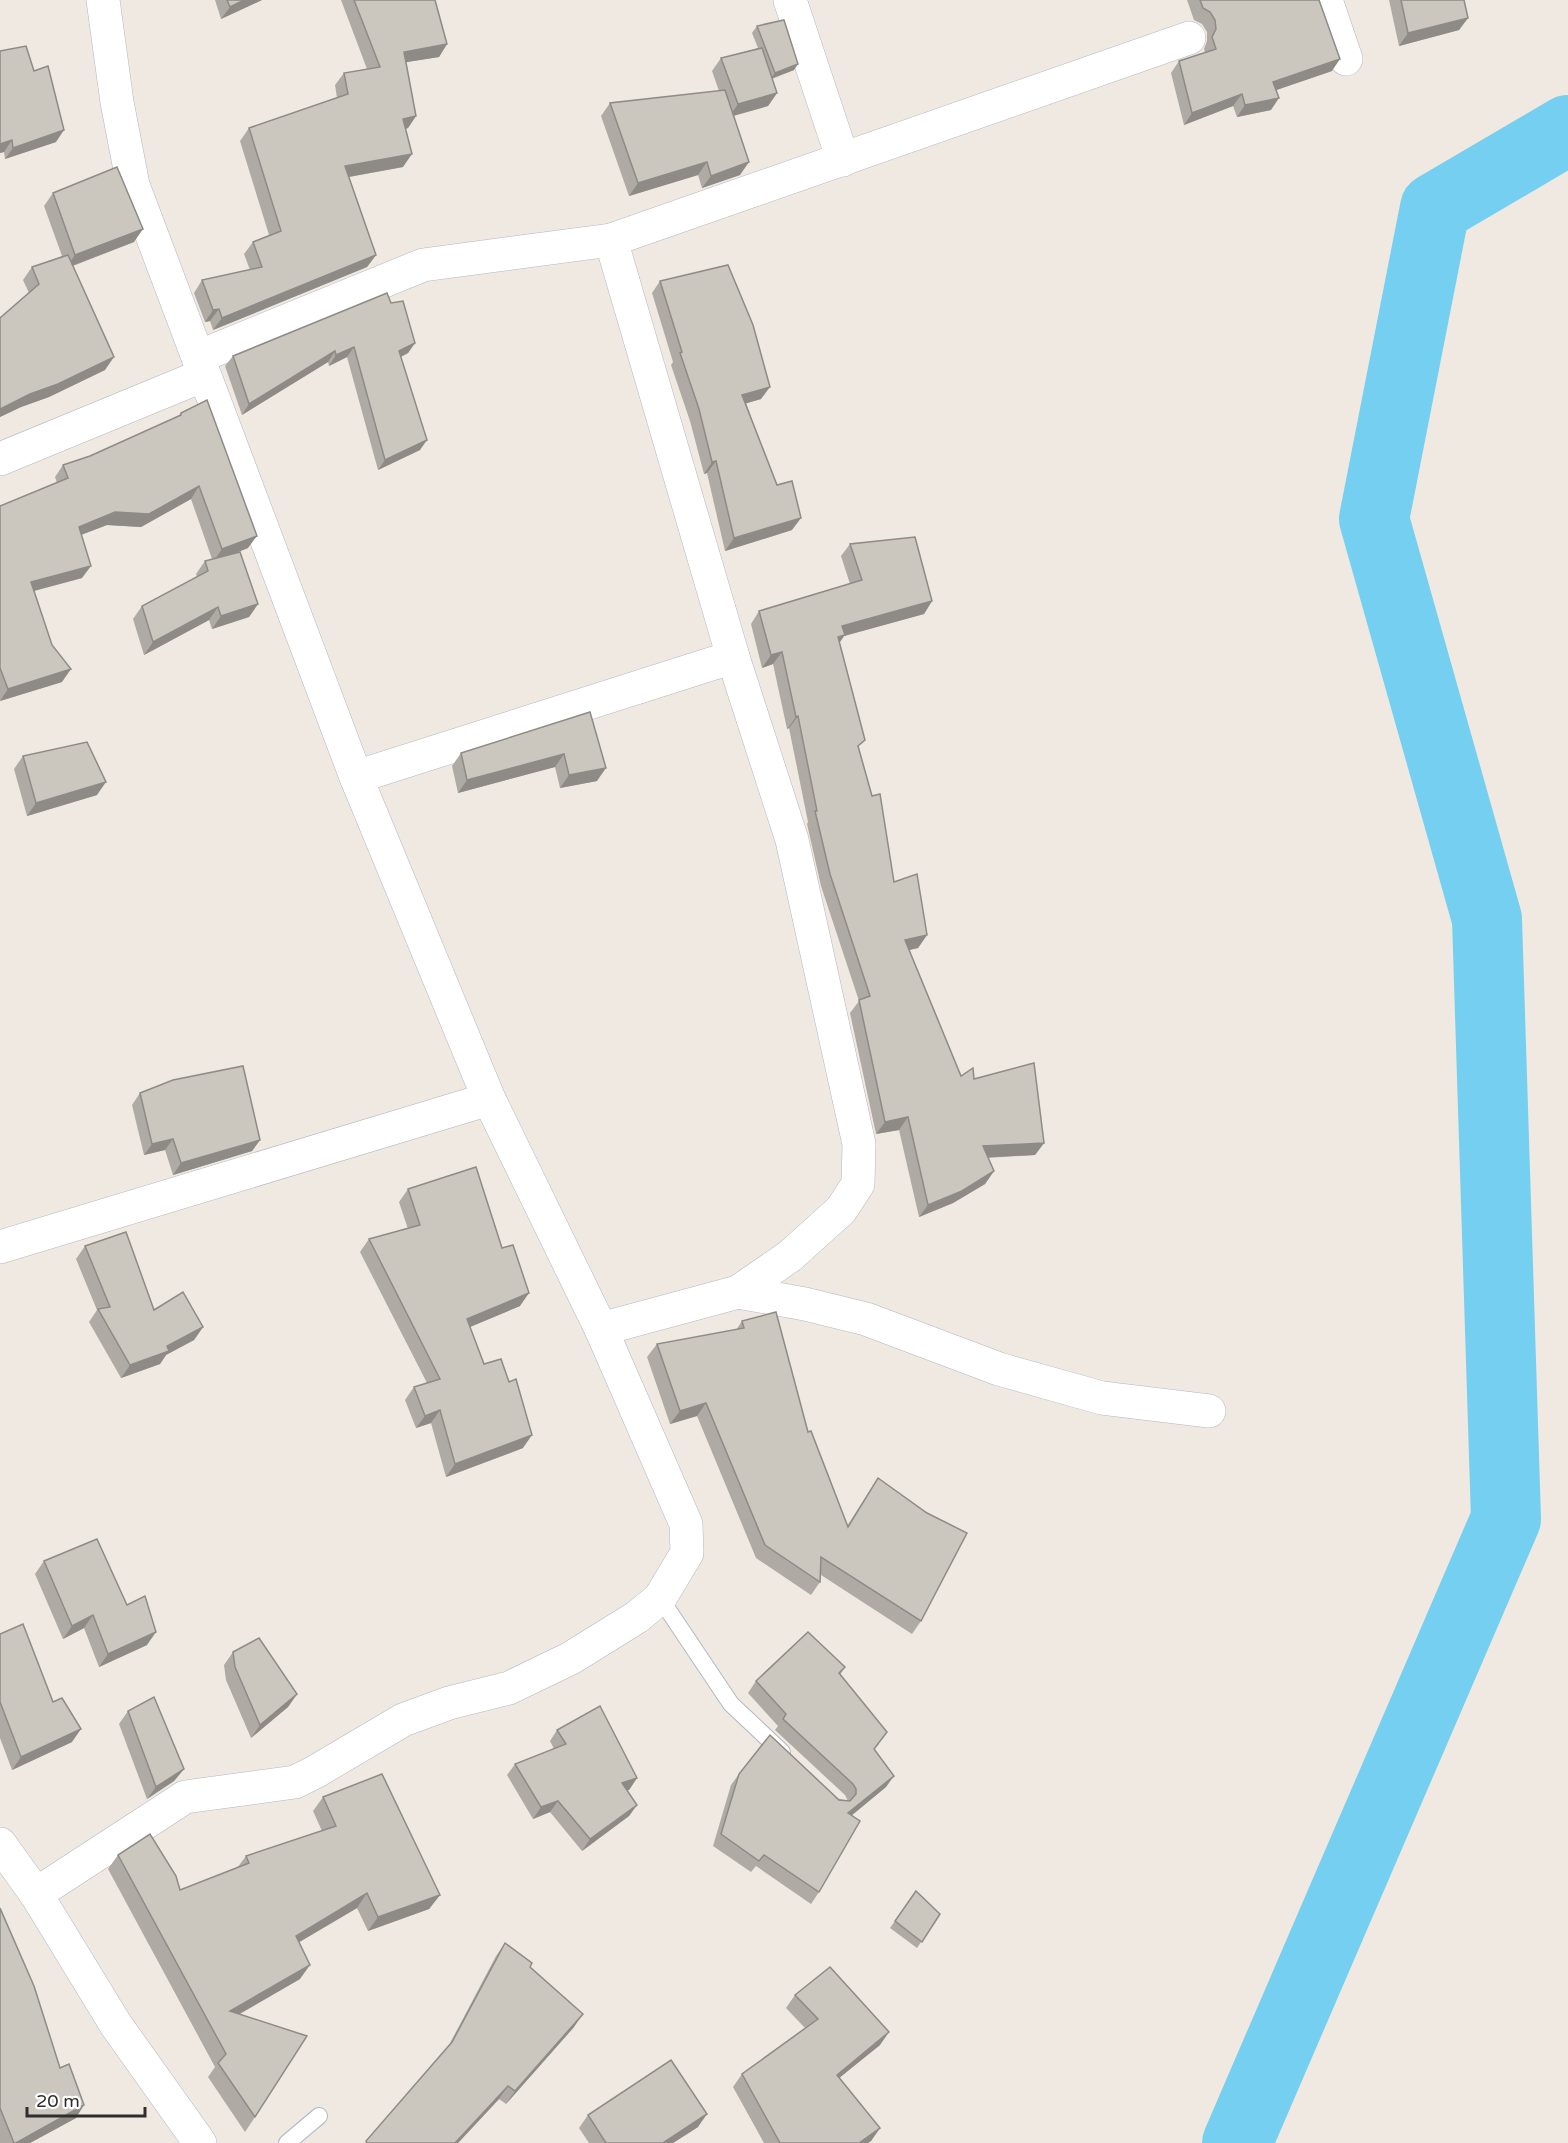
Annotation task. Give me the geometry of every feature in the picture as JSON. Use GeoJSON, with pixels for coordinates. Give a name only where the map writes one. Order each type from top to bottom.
{"type":"FeatureCollection","features":[{"type":"Feature","properties":{"kind":"street"},"geometry":{"type":"LineString","coordinates":[[36,1894],[186,1797],[295,1782],[403,1719],[449,1703],[509,1688],[571,1658],[637,1617],[660,1598],[687,1553],[686,1524],[601,1329],[489,1099],[356,777],[201,366],[133,185],[117,102],[103,0]]}},
{"type":"Feature","properties":{"kind":"street"},"geometry":{"type":"LineString","coordinates":[[790,0],[843,160]]}},
{"type":"Feature","properties":{"kind":"street"},"geometry":{"type":"LineString","coordinates":[[1326,0],[1346,59]]}},
{"type":"Feature","properties":{"kind":"street"},"geometry":{"type":"LineString","coordinates":[[0,459],[423,265],[611,240],[1189,38]]}},
{"type":"Feature","properties":{"kind":"street"},"geometry":{"type":"LineString","coordinates":[[601,1329],[738,1292],[790,1256],[841,1210],[858,1184],[859,1144],[792,840],[733,657],[611,240]]}},
{"type":"Feature","properties":{"kind":"street"},"geometry":{"type":"LineString","coordinates":[[356,777],[733,657]]}},
{"type":"Feature","properties":{"kind":"street"},"geometry":{"type":"LineString","coordinates":[[0,1247],[489,1099]]}},
{"type":"Feature","properties":{"kind":"street"},"geometry":{"type":"LineString","coordinates":[[738,1292],[805,1304],[866,1319],[999,1369],[1102,1398],[1209,1412]]}},
{"type":"Feature","properties":{"kind":"street"},"geometry":{"type":"LineString","coordinates":[[0,1844],[36,1894],[116,2025],[200,2143]]}},
{"type":"Feature","properties":{"kind":"lane"},"geometry":{"type":"LineString","coordinates":[[660,1598],[731,1704],[796,1765]]}},
{"type":"Feature","properties":{"kind":"lane"},"geometry":{"type":"LineString","coordinates":[[287,2143],[319,2116]]}},
{"type":"Feature","properties":{"kind":"building"},"geometry":{"type":"Polygon","coordinates":[[[227,0],[244,0],[230,7],[227,0]]]}},
{"type":"Feature","properties":{"kind":"building"},"geometry":{"type":"Polygon","coordinates":[[[354,0],[435,0],[447,44],[404,52],[416,116],[403,119],[412,154],[345,166],[376,255],[222,318],[219,309],[213,310],[202,280],[262,267],[253,242],[281,231],[249,128],[348,94],[344,73],[380,67],[354,0]]]}},
{"type":"Feature","properties":{"kind":"building"},"geometry":{"type":"Polygon","coordinates":[[[1200,0],[1319,0],[1340,59],[1273,82],[1279,98],[1245,105],[1242,94],[1192,113],[1179,61],[1216,49],[1212,37],[1216,29],[1215,20],[1210,12],[1203,8],[1200,0]]]}},
{"type":"Feature","properties":{"kind":"building"},"geometry":{"type":"Polygon","coordinates":[[[1401,0],[1464,0],[1468,18],[1408,33],[1401,0]]]}},
{"type":"Feature","properties":{"kind":"building"},"geometry":{"type":"Polygon","coordinates":[[[784,20],[798,64],[775,73],[757,26],[784,20]]]}},
{"type":"Feature","properties":{"kind":"building"},"geometry":{"type":"Polygon","coordinates":[[[26,46],[34,71],[48,66],[64,130],[13,148],[12,140],[0,144],[0,51],[26,46]]]}},
{"type":"Feature","properties":{"kind":"building"},"geometry":{"type":"Polygon","coordinates":[[[762,48],[777,93],[738,104],[721,58],[762,48]]]}},
{"type":"Feature","properties":{"kind":"building"},"geometry":{"type":"Polygon","coordinates":[[[725,90],[749,162],[711,176],[707,162],[638,183],[610,103],[725,90]]]}},
{"type":"Feature","properties":{"kind":"building"},"geometry":{"type":"Polygon","coordinates":[[[117,167],[143,229],[75,255],[53,193],[117,167]]]}},
{"type":"Feature","properties":{"kind":"building"},"geometry":{"type":"Polygon","coordinates":[[[68,255],[114,357],[0,409],[0,318],[39,284],[32,267],[68,255]]]}},
{"type":"Feature","properties":{"kind":"building"},"geometry":{"type":"Polygon","coordinates":[[[728,265],[753,325],[770,387],[742,395],[777,485],[792,481],[801,518],[734,538],[716,461],[712,462],[699,409],[680,353],[682,352],[660,281],[728,265]]]}},
{"type":"Feature","properties":{"kind":"building"},"geometry":{"type":"Polygon","coordinates":[[[387,293],[391,303],[403,301],[415,343],[399,351],[427,440],[385,460],[354,347],[336,355],[335,351],[249,404],[233,356],[387,293]]]}},
{"type":"Feature","properties":{"kind":"building"},"geometry":{"type":"Polygon","coordinates":[[[207,400],[257,536],[222,549],[199,486],[149,514],[115,512],[79,527],[91,566],[31,582],[52,645],[71,669],[8,689],[0,668],[0,506],[68,478],[63,465],[90,456],[181,415],[207,400]]]}},
{"type":"Feature","properties":{"kind":"building"},"geometry":{"type":"Polygon","coordinates":[[[915,537],[932,601],[842,626],[845,635],[838,637],[865,740],[858,746],[872,796],[880,794],[894,882],[917,874],[927,935],[905,940],[961,1076],[973,1068],[974,1079],[1034,1063],[1044,1143],[983,1146],[994,1171],[962,1191],[928,1205],[908,1117],[885,1122],[859,1000],[870,996],[830,874],[815,811],[817,811],[798,716],[796,717],[782,652],[771,655],[759,611],[862,580],[850,544],[915,537]]]}},
{"type":"Feature","properties":{"kind":"building"},"geometry":{"type":"Polygon","coordinates":[[[240,552],[258,604],[221,616],[218,607],[153,642],[142,606],[208,571],[205,561],[240,552]]]}},
{"type":"Feature","properties":{"kind":"building"},"geometry":{"type":"Polygon","coordinates":[[[590,712],[606,768],[569,775],[564,754],[467,780],[461,753],[590,712]]]}},
{"type":"Feature","properties":{"kind":"building"},"geometry":{"type":"Polygon","coordinates":[[[87,742],[106,782],[36,803],[23,756],[87,742]]]}},
{"type":"Feature","properties":{"kind":"building"},"geometry":{"type":"Polygon","coordinates":[[[243,1066],[260,1140],[181,1163],[173,1139],[152,1144],[140,1093],[173,1080],[243,1066]]]}},
{"type":"Feature","properties":{"kind":"building"},"geometry":{"type":"Polygon","coordinates":[[[476,1167],[502,1248],[513,1245],[529,1293],[467,1319],[484,1364],[501,1359],[509,1382],[516,1379],[532,1435],[455,1464],[440,1410],[425,1416],[414,1387],[440,1379],[369,1239],[420,1225],[408,1189],[476,1167]]]}},
{"type":"Feature","properties":{"kind":"building"},"geometry":{"type":"Polygon","coordinates":[[[126,1232],[154,1310],[183,1292],[203,1327],[167,1346],[169,1351],[130,1365],[98,1309],[110,1307],[85,1246],[126,1232]]]}},
{"type":"Feature","properties":{"kind":"building"},"geometry":{"type":"Polygon","coordinates":[[[776,1312],[808,1432],[811,1431],[848,1527],[878,1478],[927,1513],[967,1533],[921,1621],[821,1557],[820,1582],[765,1545],[706,1403],[680,1411],[657,1344],[744,1328],[742,1321],[776,1312]]]}},
{"type":"Feature","properties":{"kind":"building"},"geometry":{"type":"Polygon","coordinates":[[[97,1539],[127,1605],[145,1596],[156,1632],[108,1654],[93,1615],[72,1626],[44,1561],[97,1539]]]}},
{"type":"Feature","properties":{"kind":"building"},"geometry":{"type":"Polygon","coordinates":[[[23,1624],[53,1702],[62,1698],[81,1729],[21,1757],[0,1702],[0,1634],[23,1624]]]}},
{"type":"Feature","properties":{"kind":"building"},"geometry":{"type":"Polygon","coordinates":[[[808,1632],[845,1667],[839,1673],[887,1732],[874,1749],[894,1776],[848,1813],[860,1821],[819,1892],[764,1855],[759,1861],[721,1834],[739,1774],[770,1735],[839,1800],[850,1801],[856,1794],[853,1784],[783,1719],[786,1714],[756,1681],[808,1632]]]}},
{"type":"Feature","properties":{"kind":"building"},"geometry":{"type":"Polygon","coordinates":[[[259,1638],[297,1694],[260,1725],[235,1667],[233,1652],[259,1638]]]}},
{"type":"Feature","properties":{"kind":"building"},"geometry":{"type":"Polygon","coordinates":[[[154,1697],[184,1769],[156,1787],[128,1711],[154,1697]]]}},
{"type":"Feature","properties":{"kind":"building"},"geometry":{"type":"Polygon","coordinates":[[[600,1706],[637,1778],[622,1783],[637,1805],[590,1839],[558,1801],[541,1807],[515,1764],[566,1744],[557,1730],[600,1706]]]}},
{"type":"Feature","properties":{"kind":"building"},"geometry":{"type":"Polygon","coordinates":[[[382,1774],[440,1895],[378,1917],[367,1893],[296,1936],[310,1965],[230,2011],[307,2036],[255,2117],[218,2063],[226,2054],[118,1855],[150,1834],[176,1876],[180,1890],[249,1863],[246,1856],[336,1826],[323,1797],[382,1774]]]}},
{"type":"Feature","properties":{"kind":"building"},"geometry":{"type":"Polygon","coordinates":[[[916,1891],[940,1914],[922,1942],[895,1921],[916,1891]]]}},
{"type":"Feature","properties":{"kind":"building"},"geometry":{"type":"Polygon","coordinates":[[[0,1908],[34,1986],[60,2068],[69,2064],[84,2105],[16,2143],[14,2143],[0,2108],[0,1908]]]}},
{"type":"Feature","properties":{"kind":"building"},"geometry":{"type":"Polygon","coordinates":[[[505,1943],[532,1963],[530,1967],[583,2014],[515,2091],[508,2086],[455,2143],[367,2143],[366,2141],[452,2042],[505,1943]]]}},
{"type":"Feature","properties":{"kind":"building"},"geometry":{"type":"Polygon","coordinates":[[[830,1967],[889,2032],[837,2075],[880,2128],[859,2143],[780,2143],[742,2074],[818,2019],[795,1995],[830,1967]]]}},
{"type":"Feature","properties":{"kind":"building"},"geometry":{"type":"Polygon","coordinates":[[[671,2060],[707,2114],[663,2143],[606,2143],[588,2115],[671,2060]]]}},
{"type":"Feature","properties":{"kind":"waterway"},"geometry":{"type":"LineString","coordinates":[[1237,2143],[1506,1519],[1487,919],[1374,519],[1435,208],[1568,130]]}}]}
